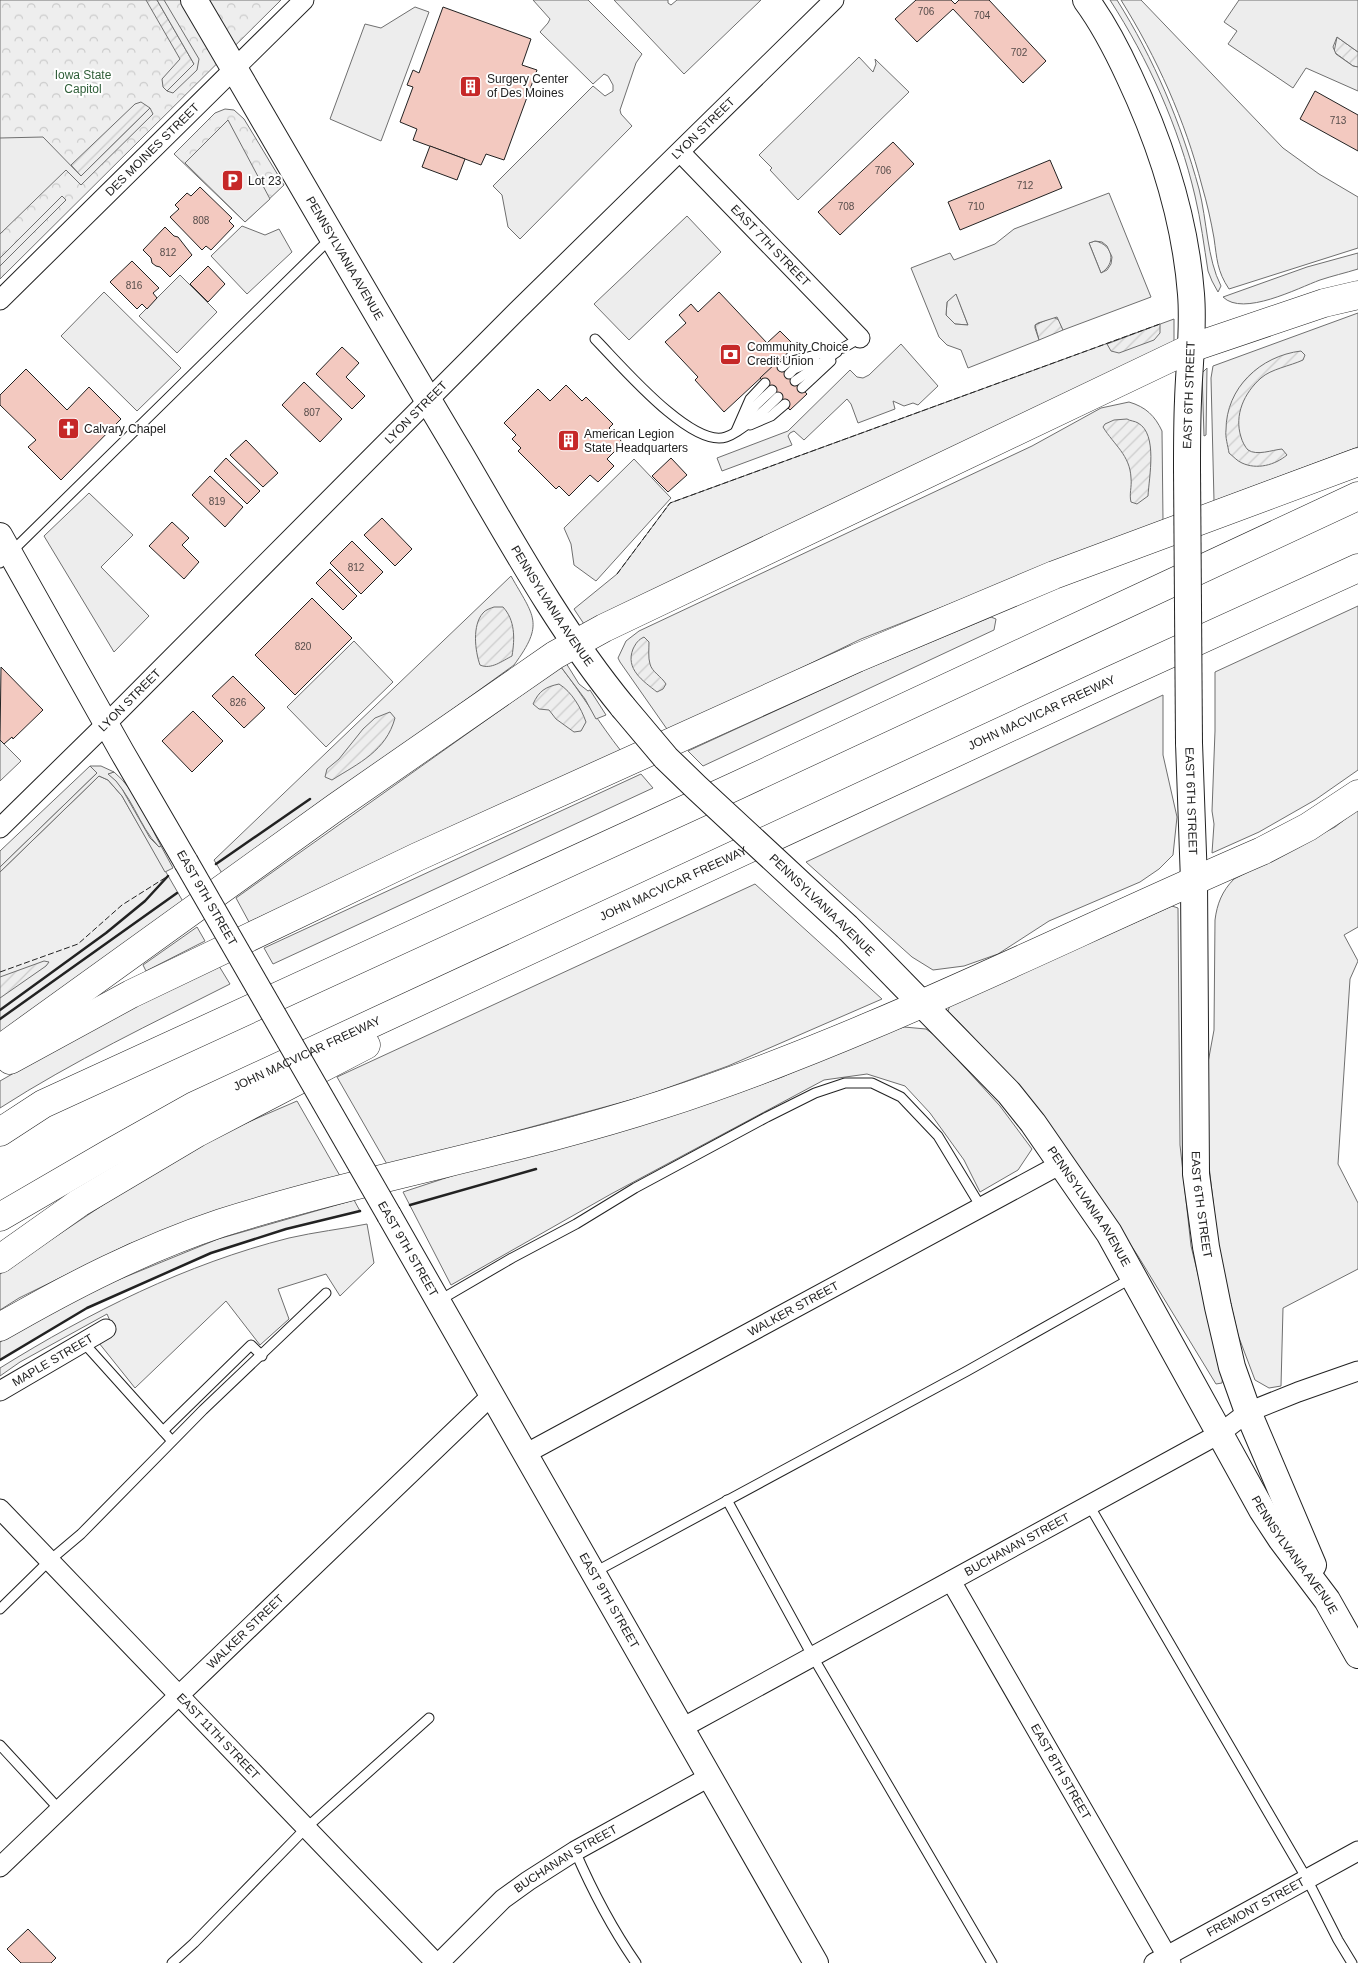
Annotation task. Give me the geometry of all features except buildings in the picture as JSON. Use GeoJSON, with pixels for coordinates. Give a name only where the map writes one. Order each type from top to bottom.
{"type":"FeatureCollection","features":[{"type":"Feature","properties":{"kind":"highway"},"geometry":{"type":"LineString","coordinates":[[0,1049],[336,807],[555,655],[604,628],[1191,348],[1324,303],[1358,294]]}},
{"type":"Feature","properties":{"kind":"highway"},"geometry":{"type":"LineString","coordinates":[[0,1065],[131,994],[417,857],[858,658],[1054,574],[1358,462]]}},
{"type":"Feature","properties":{"kind":"highway"},"geometry":{"type":"LineString","coordinates":[[0,1132],[43,1104],[738,785],[1358,496]]}},
{"type":"Feature","properties":{"kind":"highway","name":"JOHN MACVICAR FREEWAY"},"geometry":{"type":"LineString","coordinates":[[0,1218],[194,1106],[573,932],[1112,680],[1358,568]]}},
{"type":"Feature","properties":{"kind":"highway"},"geometry":{"type":"LineString","coordinates":[[0,1327],[63,1291],[135,1256],[218,1224],[305,1198],[584,1128],[660,1106],[817,1048],[1262,851],[1308,827],[1358,794]]}},
{"type":"Feature","properties":{"kind":"highway"},"geometry":{"type":"LineString","coordinates":[[0,1259],[79,1203],[197,1133],[418,1018],[573,932]]}},
{"type":"Feature","properties":{"kind":"main road","name":"PENNSYLVANIA AVENUE"},"geometry":{"type":"LineString","coordinates":[[194,0],[428,400],[528,569],[575,644],[599,678],[639,728],[690,781],[847,927],[1009,1093],[1033,1123],[1109,1233],[1262,1510],[1281,1539],[1327,1600],[1358,1655]]}},
{"type":"Feature","properties":{"kind":"main road","name":"EAST 6TH STREET"},"geometry":{"type":"LineString","coordinates":[[1086,0],[1119,55],[1145,111],[1176,197],[1191,292],[1187,469],[1189,743],[1194,881],[1196,1174],[1206,1247],[1232,1367],[1248,1412],[1327,1600]]}},
{"type":"Feature","properties":{"kind":"street","name":"DES MOINES STREET"},"geometry":{"type":"LineString","coordinates":[[0,300],[304,0]]}},
{"type":"Feature","properties":{"kind":"street","name":"LYON STREET"},"geometry":{"type":"LineString","coordinates":[[0,828],[516,312],[834,0]]}},
{"type":"Feature","properties":{"kind":"street","name":"EAST 7TH STREET"},"geometry":{"type":"LineString","coordinates":[[680,152],[860,338]]}},
{"type":"Feature","properties":{"kind":"street","name":"EAST 9TH STREET"},"geometry":{"type":"LineString","coordinates":[[3,550],[186,862],[816,1963]]}},
{"type":"Feature","properties":{"kind":"street","name":"WALKER STREET"},"geometry":{"type":"LineString","coordinates":[[525,1454],[1061,1164]]}},
{"type":"Feature","properties":{"kind":"street","name":"MAPLE STREET"},"geometry":{"type":"LineString","coordinates":[[0,1391],[106,1329]]}},
{"type":"Feature","properties":{"kind":"street","name":"BUCHANAN STREET"},"geometry":{"type":"LineString","coordinates":[[682,1728],[1219,1434],[1248,1412],[1307,1388],[1358,1371]]}},
{"type":"Feature","properties":{"kind":"street","name":"WALKER STREET"},"geometry":{"type":"LineString","coordinates":[[0,1867],[491,1396]]}},
{"type":"Feature","properties":{"kind":"street","name":"EAST 11TH STREET"},"geometry":{"type":"LineString","coordinates":[[0,1509],[437,1963]]}},
{"type":"Feature","properties":{"kind":"street","name":"EAST 8TH STREET"},"geometry":{"type":"LineString","coordinates":[[952,1581],[1164,1961]]}},
{"type":"Feature","properties":{"kind":"street","name":"BUCHANAN STREET"},"geometry":{"type":"LineString","coordinates":[[437,1963],[503,1899],[575,1851],[710,1777]]}},
{"type":"Feature","properties":{"kind":"street","name":"FREMONT STREET"},"geometry":{"type":"LineString","coordinates":[[1164,1961],[1358,1851]]}},
{"type":"Feature","properties":{"kind":"lane"},"geometry":{"type":"LineString","coordinates":[[3,550],[333,236]]}},
{"type":"Feature","properties":{"kind":"lane"},"geometry":{"type":"LineString","coordinates":[[843,348],[788,362],[789,374],[843,348],[860,338]]}},
{"type":"Feature","properties":{"kind":"lane"},"geometry":{"type":"LineString","coordinates":[[595,339],[652,398],[697,432],[712,438],[726,437],[771,416],[775,394],[756,405],[736,431]]}},
{"type":"Feature","properties":{"kind":"lane"},"geometry":{"type":"LineString","coordinates":[[802,388],[843,348]]}},
{"type":"Feature","properties":{"kind":"lane"},"geometry":{"type":"LineString","coordinates":[[438,1302],[512,1258],[576,1224],[635,1188],[767,1117],[815,1093],[845,1083],[872,1083],[901,1096],[938,1136],[981,1207]]}},
{"type":"Feature","properties":{"kind":"lane"},"geometry":{"type":"LineString","coordinates":[[593,1573],[967,1371],[1134,1277]]}},
{"type":"Feature","properties":{"kind":"lane"},"geometry":{"type":"LineString","coordinates":[[0,1609],[81,1534],[172,1441],[326,1293]]}},
{"type":"Feature","properties":{"kind":"lane"},"geometry":{"type":"LineString","coordinates":[[83,1342],[172,1441]]}},
{"type":"Feature","properties":{"kind":"lane"},"geometry":{"type":"LineString","coordinates":[[163,1431],[251,1345],[262,1356]]}},
{"type":"Feature","properties":{"kind":"lane"},"geometry":{"type":"LineString","coordinates":[[727,1500],[813,1657],[992,1963]]}},
{"type":"Feature","properties":{"kind":"lane"},"geometry":{"type":"LineString","coordinates":[[1089,1505],[1307,1879],[1352,1963]]}},
{"type":"Feature","properties":{"kind":"lane"},"geometry":{"type":"LineString","coordinates":[[172,1963],[194,1943],[306,1828],[430,1718]]}},
{"type":"Feature","properties":{"kind":"lane"},"geometry":{"type":"LineString","coordinates":[[0,1745],[59,1809]]}},
{"type":"Feature","properties":{"kind":"lane"},"geometry":{"type":"LineString","coordinates":[[575,1851],[592,1890],[616,1934],[636,1963]]}},
{"type":"Feature","properties":{"kind":"green space","name":"Iowa State Capitol"},"geometry":{"type":"Polygon","coordinates":[[[0,0],[281,0],[0,279],[0,0]]]}},
{"type":"Feature","properties":{"kind":"green space"},"geometry":{"type":"Polygon","coordinates":[[[146,0],[157,0],[194,64],[167,91],[163,87],[162,79],[180,59],[146,0]]]}},
{"type":"Feature","properties":{"kind":"green space"},"geometry":{"type":"Polygon","coordinates":[[[1110,0],[1117,0],[1143,45],[1165,92],[1184,140],[1202,201],[1210,252],[1221,286],[1218,292],[1208,271],[1195,196],[1171,119],[1137,46],[1110,0]]]}},
{"type":"Feature","properties":{"kind":"green space"},"geometry":{"type":"Polygon","coordinates":[[[1121,0],[1141,0],[1283,148],[1319,174],[1358,197],[1358,248],[1229,289],[1220,270],[1206,199],[1187,137],[1158,67],[1121,0]]]}},
{"type":"Feature","properties":{"kind":"green space"},"geometry":{"type":"Polygon","coordinates":[[[1337,37],[1358,52],[1358,67],[1353,66],[1334,52],[1337,37]]]}},
{"type":"Feature","properties":{"kind":"green space"},"geometry":{"type":"Polygon","coordinates":[[[141,102],[150,108],[81,176],[71,165],[135,104],[141,102]]]}},
{"type":"Feature","properties":{"kind":"green space","name":"Lot 23"},"geometry":{"type":"Polygon","coordinates":[[[225,109],[234,110],[244,119],[284,185],[245,222],[174,154],[215,113],[225,109]]]}},
{"type":"Feature","properties":{"kind":"green space"},"geometry":{"type":"Polygon","coordinates":[[[1095,241],[1106,246],[1111,255],[1109,265],[1101,273],[1089,243],[1095,241]]]}},
{"type":"Feature","properties":{"kind":"green space"},"geometry":{"type":"Polygon","coordinates":[[[1358,253],[1358,269],[1320,280],[1271,299],[1244,304],[1232,302],[1223,297],[1307,267],[1358,253]]]}},
{"type":"Feature","properties":{"kind":"green space"},"geometry":{"type":"Polygon","coordinates":[[[956,293],[968,325],[955,324],[946,315],[947,302],[956,293]]]}},
{"type":"Feature","properties":{"kind":"green space"},"geometry":{"type":"Polygon","coordinates":[[[1358,313],[1358,447],[1214,501],[1211,378],[1213,366],[1358,313]]]}},
{"type":"Feature","properties":{"kind":"green space"},"geometry":{"type":"Polygon","coordinates":[[[1053,317],[1059,320],[1063,330],[1039,340],[1035,325],[1053,317]]]}},
{"type":"Feature","properties":{"kind":"green space"},"geometry":{"type":"Polygon","coordinates":[[[1174,319],[1174,344],[584,624],[574,609],[617,574],[670,503],[1174,319]]]}},
{"type":"Feature","properties":{"kind":"green space"},"geometry":{"type":"Polygon","coordinates":[[[1160,324],[1160,333],[1154,340],[1119,353],[1111,351],[1107,344],[1160,324]]]}},
{"type":"Feature","properties":{"kind":"green space"},"geometry":{"type":"Polygon","coordinates":[[[1301,351],[1305,355],[1303,360],[1270,372],[1255,384],[1245,397],[1240,413],[1239,429],[1242,440],[1248,450],[1260,453],[1282,449],[1287,455],[1271,464],[1260,466],[1240,462],[1229,453],[1226,439],[1228,415],[1232,401],[1239,388],[1259,367],[1286,354],[1301,351]]]}},
{"type":"Feature","properties":{"kind":"green space"},"geometry":{"type":"Polygon","coordinates":[[[1207,368],[1206,435],[1204,436],[1202,373],[1207,368]]]}},
{"type":"Feature","properties":{"kind":"green space"},"geometry":{"type":"Polygon","coordinates":[[[1129,402],[1149,413],[1162,431],[1163,520],[861,639],[669,732],[620,662],[618,658],[626,641],[639,631],[1032,446],[1101,408],[1129,402]]]}},
{"type":"Feature","properties":{"kind":"green space"},"geometry":{"type":"Polygon","coordinates":[[[1127,419],[1138,423],[1144,429],[1150,446],[1151,467],[1148,496],[1137,504],[1131,502],[1131,478],[1128,463],[1103,427],[1114,420],[1127,419]]]}},
{"type":"Feature","properties":{"kind":"green space"},"geometry":{"type":"Polygon","coordinates":[[[511,576],[526,601],[533,620],[530,639],[514,665],[223,875],[214,860],[511,576]]]}},
{"type":"Feature","properties":{"kind":"green space"},"geometry":{"type":"Polygon","coordinates":[[[1358,606],[1358,770],[1315,800],[1259,832],[1212,853],[1214,824],[1212,811],[1215,672],[1358,606]]]}},
{"type":"Feature","properties":{"kind":"green space"},"geometry":{"type":"Polygon","coordinates":[[[494,607],[503,607],[512,623],[514,643],[512,656],[496,664],[484,666],[480,665],[478,659],[476,646],[477,624],[483,613],[494,607]]]}},
{"type":"Feature","properties":{"kind":"green space"},"geometry":{"type":"Polygon","coordinates":[[[991,617],[996,619],[994,630],[703,766],[688,751],[860,672],[991,617]]]}},
{"type":"Feature","properties":{"kind":"green space"},"geometry":{"type":"Polygon","coordinates":[[[644,637],[649,642],[651,667],[666,684],[663,689],[657,692],[637,674],[631,663],[633,649],[637,642],[644,637]]]}},
{"type":"Feature","properties":{"kind":"green space"},"geometry":{"type":"Polygon","coordinates":[[[561,667],[621,751],[249,922],[236,898],[561,667]]]}},
{"type":"Feature","properties":{"kind":"green space"},"geometry":{"type":"Polygon","coordinates":[[[559,684],[572,696],[582,711],[586,722],[581,731],[574,732],[556,719],[549,710],[539,709],[533,704],[543,690],[559,684]]]}},
{"type":"Feature","properties":{"kind":"green space"},"geometry":{"type":"Polygon","coordinates":[[[1163,695],[1163,755],[1177,817],[1173,855],[1159,869],[1140,882],[1049,921],[998,954],[964,966],[933,970],[912,957],[806,862],[1163,695]]]}},
{"type":"Feature","properties":{"kind":"green space"},"geometry":{"type":"Polygon","coordinates":[[[390,712],[395,718],[391,729],[378,748],[361,762],[332,780],[325,777],[327,769],[339,759],[363,729],[375,718],[390,712]]]}},
{"type":"Feature","properties":{"kind":"green space"},"geometry":{"type":"Polygon","coordinates":[[[90,766],[97,773],[0,867],[0,851],[90,766]]]}},
{"type":"Feature","properties":{"kind":"green space"},"geometry":{"type":"Polygon","coordinates":[[[114,772],[122,779],[135,797],[161,846],[159,847],[152,839],[123,790],[107,774],[114,772]]]}},
{"type":"Feature","properties":{"kind":"green space"},"geometry":{"type":"Polygon","coordinates":[[[641,774],[653,788],[273,964],[264,948],[641,774]]]}},
{"type":"Feature","properties":{"kind":"green space"},"geometry":{"type":"Polygon","coordinates":[[[99,776],[108,780],[122,796],[185,905],[0,1033],[0,872],[99,776]]]}},
{"type":"Feature","properties":{"kind":"green space"},"geometry":{"type":"Polygon","coordinates":[[[1358,809],[1358,927],[1344,935],[1358,961],[1350,979],[1338,1164],[1358,1203],[1358,1269],[1283,1308],[1281,1386],[1269,1388],[1255,1380],[1238,1335],[1219,1253],[1208,1157],[1205,1079],[1214,1030],[1215,920],[1223,893],[1234,879],[1335,827],[1358,809]]]}},
{"type":"Feature","properties":{"kind":"green space"},"geometry":{"type":"Polygon","coordinates":[[[755,884],[882,999],[728,1066],[645,1096],[388,1166],[337,1077],[755,884]]]}},
{"type":"Feature","properties":{"kind":"green space"},"geometry":{"type":"Polygon","coordinates":[[[1172,906],[1178,908],[1180,1145],[1191,1246],[1223,1375],[1222,1383],[1216,1384],[1138,1256],[1085,1176],[1035,1109],[975,1039],[948,1011],[950,1005],[1172,906]]]}},
{"type":"Feature","properties":{"kind":"green space"},"geometry":{"type":"Polygon","coordinates":[[[197,927],[205,941],[146,971],[143,965],[197,927]]]}},
{"type":"Feature","properties":{"kind":"green space"},"geometry":{"type":"Polygon","coordinates":[[[44,961],[49,962],[46,966],[0,998],[0,977],[44,961]]]}},
{"type":"Feature","properties":{"kind":"green space"},"geometry":{"type":"Polygon","coordinates":[[[219,966],[230,984],[85,1058],[0,1108],[0,1081],[112,1017],[219,966]]]}},
{"type":"Feature","properties":{"kind":"green space"},"geometry":{"type":"Polygon","coordinates":[[[904,1027],[926,1029],[936,1036],[1000,1106],[1032,1149],[1018,1170],[980,1192],[964,1160],[930,1113],[905,1086],[867,1074],[824,1080],[611,1194],[451,1285],[403,1192],[473,1169],[732,1095],[782,1077],[862,1041],[904,1027]]]}},
{"type":"Feature","properties":{"kind":"green space"},"geometry":{"type":"Polygon","coordinates":[[[297,1101],[340,1176],[255,1200],[129,1244],[19,1298],[0,1310],[0,1274],[140,1180],[223,1133],[297,1101]]]}},
{"type":"Feature","properties":{"kind":"green space"},"geometry":{"type":"Polygon","coordinates":[[[354,1200],[360,1211],[286,1229],[211,1253],[87,1308],[0,1360],[0,1342],[91,1291],[218,1239],[354,1200]]]}},
{"type":"Feature","properties":{"kind":"green space"},"geometry":{"type":"Polygon","coordinates":[[[367,1224],[374,1263],[340,1296],[326,1274],[278,1289],[289,1319],[260,1345],[226,1301],[135,1388],[99,1343],[115,1332],[107,1314],[20,1362],[0,1376],[0,1368],[34,1347],[104,1309],[176,1276],[213,1261],[289,1238],[367,1224]]]}},
{"type":"Feature","properties":{"kind":"shaded area"},"geometry":{"type":"Polygon","coordinates":[[[157,0],[164,0],[199,59],[197,70],[173,93],[167,91],[194,64],[157,0]]]}},
{"type":"Feature","properties":{"kind":"shaded area"},"geometry":{"type":"Polygon","coordinates":[[[533,0],[588,0],[642,54],[636,63],[620,110],[621,114],[632,126],[520,239],[508,227],[502,195],[493,186],[593,86],[605,96],[613,91],[613,85],[608,76],[604,74],[593,84],[540,32],[550,19],[533,0]]]}},
{"type":"Feature","properties":{"kind":"shaded area"},"geometry":{"type":"Polygon","coordinates":[[[614,0],[668,0],[668,3],[671,5],[677,0],[761,0],[684,74],[614,0]]]}},
{"type":"Feature","properties":{"kind":"shaded area"},"geometry":{"type":"Polygon","coordinates":[[[1239,0],[1358,0],[1358,52],[1337,37],[1333,47],[1336,54],[1353,66],[1358,67],[1358,91],[1306,68],[1293,88],[1228,44],[1237,31],[1224,22],[1239,0]]]}},
{"type":"Feature","properties":{"kind":"shaded area"},"geometry":{"type":"Polygon","coordinates":[[[415,7],[429,12],[381,141],[330,119],[365,24],[381,28],[415,7]]]}},
{"type":"Feature","properties":{"kind":"shaded area"},"geometry":{"type":"Polygon","coordinates":[[[859,57],[873,72],[876,64],[875,59],[909,92],[798,200],[770,170],[772,168],[759,155],[859,57]]]}},
{"type":"Feature","properties":{"kind":"shaded area"},"geometry":{"type":"Polygon","coordinates":[[[150,108],[153,114],[81,185],[66,170],[0,234],[0,138],[43,137],[81,176],[150,108]]]}},
{"type":"Feature","properties":{"kind":"shaded area","name":"Lot 23"},"geometry":{"type":"Polygon","coordinates":[[[228,120],[270,199],[245,222],[185,163],[228,120]]]}},
{"type":"Feature","properties":{"kind":"shaded area"},"geometry":{"type":"Polygon","coordinates":[[[1109,193],[1151,297],[1063,330],[1057,317],[1038,323],[1035,325],[1035,328],[1039,340],[968,368],[961,350],[947,345],[939,337],[911,268],[950,253],[954,260],[995,244],[1014,229],[1109,193]],[[1095,241],[1089,243],[1101,273],[1107,270],[1111,264],[1112,257],[1107,246],[1102,242],[1095,241]],[[956,294],[947,302],[946,315],[955,324],[968,325],[956,294]]]}},
{"type":"Feature","properties":{"kind":"shaded area"},"geometry":{"type":"Polygon","coordinates":[[[62,196],[66,200],[0,266],[0,258],[62,196]]]}},
{"type":"Feature","properties":{"kind":"shaded area"},"geometry":{"type":"Polygon","coordinates":[[[687,216],[721,252],[629,340],[594,304],[687,216]]]}},
{"type":"Feature","properties":{"kind":"shaded area"},"geometry":{"type":"Polygon","coordinates":[[[242,226],[265,235],[279,229],[292,252],[247,294],[211,256],[242,226]]]}},
{"type":"Feature","properties":{"kind":"shaded area"},"geometry":{"type":"Polygon","coordinates":[[[180,275],[217,312],[177,353],[139,316],[180,275]]]}},
{"type":"Feature","properties":{"kind":"shaded area"},"geometry":{"type":"Polygon","coordinates":[[[104,292],[181,368],[137,411],[61,336],[104,292]]]}},
{"type":"Feature","properties":{"kind":"shaded area"},"geometry":{"type":"Polygon","coordinates":[[[901,344],[938,386],[918,405],[913,403],[904,406],[893,401],[895,409],[858,423],[851,404],[847,399],[804,440],[794,431],[788,436],[792,445],[722,471],[717,458],[788,431],[850,370],[857,377],[863,378],[869,375],[901,344]]]}},
{"type":"Feature","properties":{"kind":"shaded area"},"geometry":{"type":"Polygon","coordinates":[[[634,459],[671,498],[596,581],[574,565],[571,544],[564,528],[634,459]]]}},
{"type":"Feature","properties":{"kind":"shaded area"},"geometry":{"type":"Polygon","coordinates":[[[89,493],[133,535],[101,567],[149,616],[114,652],[44,536],[89,493]]]}},
{"type":"Feature","properties":{"kind":"shaded area"},"geometry":{"type":"Polygon","coordinates":[[[354,641],[393,682],[326,747],[287,707],[354,641]]]}},
{"type":"Feature","properties":{"kind":"shaded area"},"geometry":{"type":"Polygon","coordinates":[[[566,663],[579,684],[588,691],[590,690],[606,715],[596,719],[585,699],[561,667],[566,663]]]}},
{"type":"Feature","properties":{"kind":"shaded area"},"geometry":{"type":"Polygon","coordinates":[[[0,740],[21,761],[0,781],[0,740]]]}},
{"type":"Feature","properties":{"kind":"shaded area"},"geometry":{"type":"Polygon","coordinates":[[[90,766],[101,766],[114,772],[108,774],[122,789],[150,838],[159,847],[161,846],[173,868],[165,872],[122,796],[108,780],[99,776],[0,872],[0,867],[97,773],[90,766]]]}},
{"type":"Feature","properties":{"kind":"fence"},"geometry":{"type":"LineString","coordinates":[[617,574],[670,503],[1160,324]]}},
{"type":"Feature","properties":{"kind":"fence"},"geometry":{"type":"LineString","coordinates":[[0,972],[78,944],[122,905],[168,876]]}},
{"type":"Feature","properties":{"kind":"wall"},"geometry":{"type":"LineString","coordinates":[[216,864],[310,799]]}},
{"type":"Feature","properties":{"kind":"wall"},"geometry":{"type":"LineString","coordinates":[[0,1010],[106,933],[145,901],[168,876]]}},
{"type":"Feature","properties":{"kind":"wall"},"geometry":{"type":"LineString","coordinates":[[0,1019],[177,893]]}},
{"type":"Feature","properties":{"kind":"wall"},"geometry":{"type":"LineString","coordinates":[[410,1205],[536,1169]]}},
{"type":"Feature","properties":{"kind":"wall"},"geometry":{"type":"LineString","coordinates":[[0,1360],[87,1308],[211,1253],[286,1229],[360,1211]]}},
{"type":"Feature","properties":{"kind":"place","name":"Surgery Center of Des Moines"},"geometry":{"type":"Point","coordinates":[471,86]}},
{"type":"Feature","properties":{"kind":"place","name":"Lot 23"},"geometry":{"type":"Point","coordinates":[232,181]}},
{"type":"Feature","properties":{"kind":"place","name":"Community Choice Credit Union"},"geometry":{"type":"Point","coordinates":[731,354]}},
{"type":"Feature","properties":{"kind":"place","name":"Calvary Chapel"},"geometry":{"type":"Point","coordinates":[68,429]}},
{"type":"Feature","properties":{"kind":"place","name":"American Legion State Headquarters"},"geometry":{"type":"Point","coordinates":[568,441]}}]}
